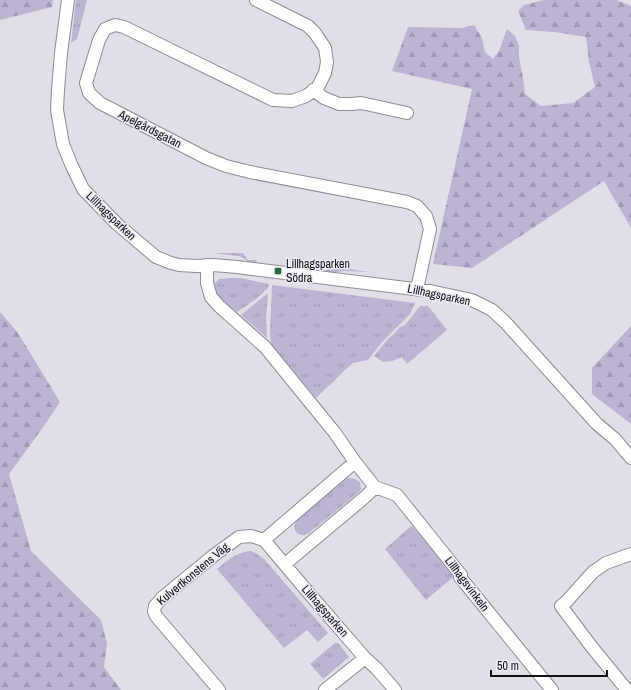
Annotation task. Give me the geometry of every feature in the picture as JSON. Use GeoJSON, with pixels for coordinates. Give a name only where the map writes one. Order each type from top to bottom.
{"type":"FeatureCollection","features":[{"type":"Feature","properties":{"kind":"street","name":"Lillhagsparken"},"geometry":{"type":"LineString","coordinates":[[68,0],[61,53],[57,110],[62,144],[83,189],[117,224],[156,257],[179,265],[196,266],[213,264],[278,271],[417,289],[472,300],[492,310],[506,322],[597,424],[615,439],[631,458]]}},
{"type":"Feature","properties":{"kind":"street","name":"Apelgårdsgatan"},"geometry":{"type":"LineString","coordinates":[[256,0],[308,26],[315,33],[325,48],[327,62],[325,74],[318,87],[306,96],[292,101],[273,100],[124,27],[115,26],[105,30],[99,40],[86,83],[89,93],[100,104],[206,158],[226,166],[250,172],[407,202],[418,206],[426,216],[430,229],[417,289]]}},
{"type":"Feature","properties":{"kind":"street"},"geometry":{"type":"LineString","coordinates":[[313,90],[324,98],[339,104],[366,104],[407,112]]}},
{"type":"Feature","properties":{"kind":"street"},"geometry":{"type":"LineString","coordinates":[[207,265],[207,283],[211,297],[265,347],[336,433],[355,462],[375,487],[285,564]]}},
{"type":"Feature","properties":{"kind":"street"},"geometry":{"type":"LineString","coordinates":[[264,540],[355,462]]}},
{"type":"Feature","properties":{"kind":"street","name":"Lillhagsvinkeln"},"geometry":{"type":"LineString","coordinates":[[375,487],[397,495],[461,574],[460,577],[552,690]]}},
{"type":"Feature","properties":{"kind":"street","name":"Kulvertkonstens Väg"},"geometry":{"type":"LineString","coordinates":[[219,690],[156,616],[154,611],[162,598],[213,556],[239,537],[252,536],[264,540]]}},
{"type":"Feature","properties":{"kind":"street","name":"Lillhagsparken"},"geometry":{"type":"LineString","coordinates":[[264,540],[307,592],[365,658],[378,669],[395,690]]}},
{"type":"Feature","properties":{"kind":"street"},"geometry":{"type":"LineString","coordinates":[[627,690],[561,606],[593,572],[606,563],[631,554]]}},
{"type":"Feature","properties":{"kind":"street"},"geometry":{"type":"LineString","coordinates":[[324,690],[365,658]]}},
{"type":"Feature","properties":{"kind":"green space"},"geometry":{"type":"Polygon","coordinates":[[[0,0],[53,0],[52,7],[0,20],[0,0]]]}},
{"type":"Feature","properties":{"kind":"green space"},"geometry":{"type":"Polygon","coordinates":[[[76,0],[87,0],[77,39],[71,43],[76,0]]]}},
{"type":"Feature","properties":{"kind":"green space"},"geometry":{"type":"Polygon","coordinates":[[[544,0],[617,0],[631,6],[631,228],[604,181],[472,268],[433,264],[472,89],[392,71],[408,27],[462,28],[474,25],[482,38],[485,52],[493,59],[499,51],[507,29],[515,36],[519,46],[519,57],[525,94],[541,106],[573,103],[595,87],[589,62],[586,37],[554,32],[526,30],[518,11],[524,5],[544,0]]]}},
{"type":"Feature","properties":{"kind":"green space"},"geometry":{"type":"Polygon","coordinates":[[[212,253],[243,253],[248,260],[257,261],[252,263],[239,256],[212,253]]]}},
{"type":"Feature","properties":{"kind":"green space"},"geometry":{"type":"Polygon","coordinates":[[[330,262],[355,270],[370,272],[326,272],[327,264],[330,262]]]}},
{"type":"Feature","properties":{"kind":"green space"},"geometry":{"type":"Polygon","coordinates":[[[240,278],[269,284],[268,288],[256,299],[237,312],[218,296],[215,288],[215,284],[219,279],[240,278]]]}},
{"type":"Feature","properties":{"kind":"green space"},"geometry":{"type":"Polygon","coordinates":[[[272,285],[415,303],[410,314],[383,341],[368,360],[353,363],[316,398],[271,344],[270,331],[272,285]]]}},
{"type":"Feature","properties":{"kind":"green space"},"geometry":{"type":"Polygon","coordinates":[[[268,293],[266,318],[267,338],[241,315],[268,293]]]}},
{"type":"Feature","properties":{"kind":"green space"},"geometry":{"type":"Polygon","coordinates":[[[420,306],[428,306],[447,330],[407,364],[402,357],[392,361],[383,362],[374,356],[400,327],[405,325],[420,306]]]}},
{"type":"Feature","properties":{"kind":"green space"},"geometry":{"type":"Polygon","coordinates":[[[0,312],[18,333],[60,402],[9,474],[31,551],[101,620],[107,644],[104,667],[121,690],[0,690],[0,312]]]}},
{"type":"Feature","properties":{"kind":"green space"},"geometry":{"type":"Polygon","coordinates":[[[631,326],[631,424],[592,394],[592,368],[631,326]]]}},
{"type":"Feature","properties":{"kind":"green space"},"geometry":{"type":"Polygon","coordinates":[[[349,478],[360,482],[361,489],[359,492],[309,533],[305,535],[299,534],[295,530],[297,520],[349,478]]]}},
{"type":"Feature","properties":{"kind":"green space"},"geometry":{"type":"Polygon","coordinates":[[[411,526],[453,574],[451,579],[426,600],[385,549],[411,526]]]}},
{"type":"Feature","properties":{"kind":"green space"},"geometry":{"type":"Polygon","coordinates":[[[250,551],[264,559],[328,633],[318,642],[307,630],[284,648],[217,569],[236,555],[250,551]]]}},
{"type":"Feature","properties":{"kind":"green space"},"geometry":{"type":"Polygon","coordinates":[[[335,643],[338,643],[349,657],[323,679],[310,664],[335,643]]]}},
{"type":"Feature","properties":{"kind":"place","name":"Lillhagsparken Södra"},"geometry":{"type":"Point","coordinates":[278,271]}}]}
